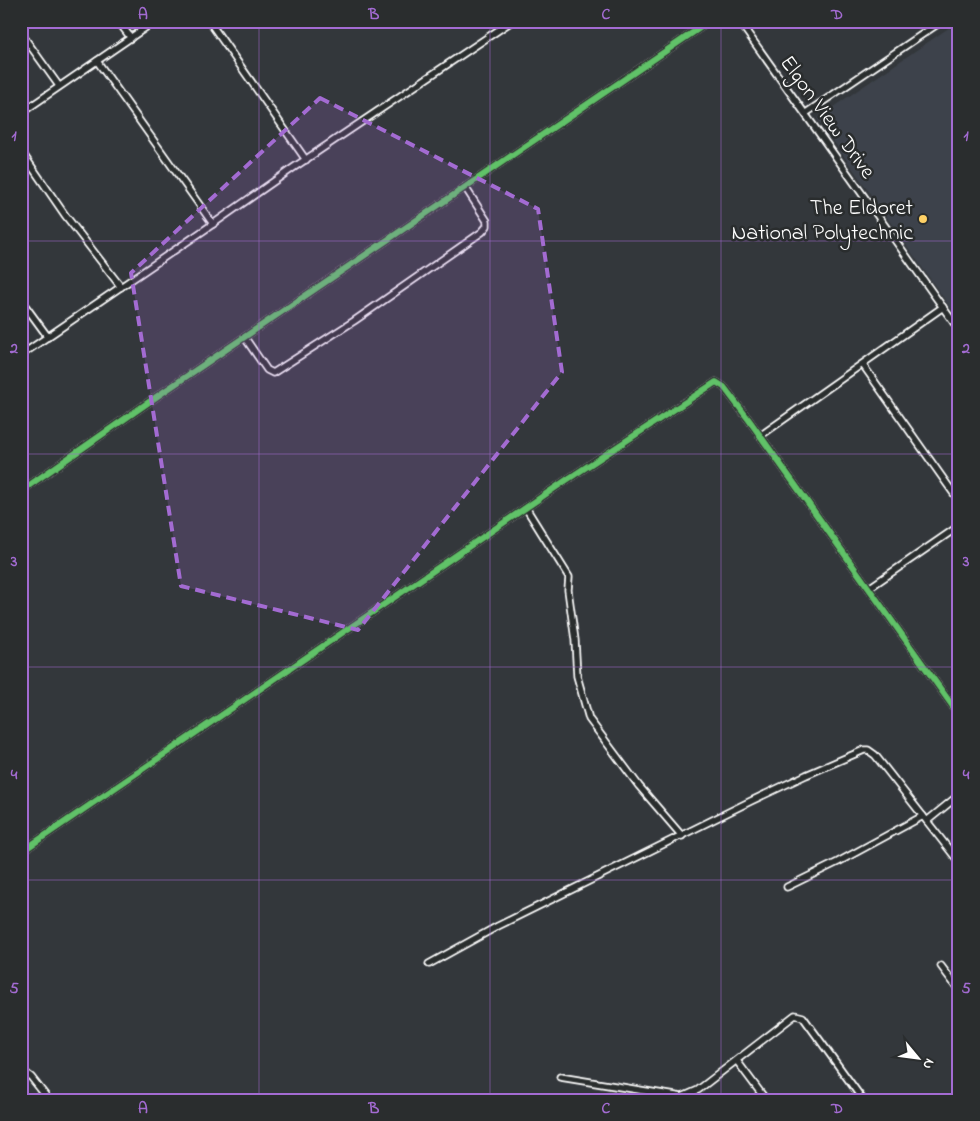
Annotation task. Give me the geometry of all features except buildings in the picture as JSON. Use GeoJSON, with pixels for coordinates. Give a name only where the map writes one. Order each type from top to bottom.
{"type":"FeatureCollection","features":[{"type":"Feature","properties":{"kind":"street"},"geometry":{"type":"LineString","coordinates":[[118,21],[130,38]]}},
{"type":"Feature","properties":{"kind":"street"},"geometry":{"type":"LineString","coordinates":[[21,113],[155,21]]}},
{"type":"Feature","properties":{"kind":"street"},"geometry":{"type":"LineString","coordinates":[[209,21],[306,160]]}},
{"type":"Feature","properties":{"kind":"street"},"geometry":{"type":"LineString","coordinates":[[21,355],[292,168],[512,21]]}},
{"type":"Feature","properties":{"kind":"street"},"geometry":{"type":"LineString","coordinates":[[21,490],[710,21]]}},
{"type":"Feature","properties":{"kind":"street","name":"Elgon View Drive"},"geometry":{"type":"LineString","coordinates":[[739,21],[959,330]]}},
{"type":"Feature","properties":{"kind":"street"},"geometry":{"type":"LineString","coordinates":[[806,113],[942,21]]}},
{"type":"Feature","properties":{"kind":"street"},"geometry":{"type":"LineString","coordinates":[[21,33],[59,86]]}},
{"type":"Feature","properties":{"kind":"street"},"geometry":{"type":"LineString","coordinates":[[97,61],[213,224]]}},
{"type":"Feature","properties":{"kind":"street"},"geometry":{"type":"LineString","coordinates":[[21,151],[65,215],[121,287]]}},
{"type":"Feature","properties":{"kind":"street"},"geometry":{"type":"LineString","coordinates":[[245,338],[267,370],[273,373],[361,316],[482,232],[487,226],[487,221],[465,187]]}},
{"type":"Feature","properties":{"kind":"street"},"geometry":{"type":"LineString","coordinates":[[21,300],[48,337]]}},
{"type":"Feature","properties":{"kind":"street"},"geometry":{"type":"LineString","coordinates":[[760,436],[863,366],[943,308]]}},
{"type":"Feature","properties":{"kind":"street"},"geometry":{"type":"LineString","coordinates":[[863,366],[959,501]]}},
{"type":"Feature","properties":{"kind":"street"},"geometry":{"type":"LineString","coordinates":[[21,852],[706,386],[716,382],[724,387],[760,436],[959,715]]}},
{"type":"Feature","properties":{"kind":"street"},"geometry":{"type":"LineString","coordinates":[[526,508],[569,577],[568,590],[575,640],[577,676],[589,719],[639,786],[682,836]]}},
{"type":"Feature","properties":{"kind":"street"},"geometry":{"type":"LineString","coordinates":[[869,588],[959,526]]}},
{"type":"Feature","properties":{"kind":"street"},"geometry":{"type":"LineString","coordinates":[[429,964],[498,926],[806,775],[864,750],[868,750],[875,755],[959,862]]}},
{"type":"Feature","properties":{"kind":"street"},"geometry":{"type":"LineString","coordinates":[[786,887],[925,818],[959,795]]}},
{"type":"Feature","properties":{"kind":"street"},"geometry":{"type":"LineString","coordinates":[[941,966],[959,990]]}},
{"type":"Feature","properties":{"kind":"street"},"geometry":{"type":"LineString","coordinates":[[560,1077],[682,1097],[698,1090],[795,1015],[798,1015],[803,1017],[863,1100]]}},
{"type":"Feature","properties":{"kind":"street"},"geometry":{"type":"LineString","coordinates":[[736,1061],[766,1100]]}},
{"type":"Feature","properties":{"kind":"street"},"geometry":{"type":"LineString","coordinates":[[21,1072],[23,1071],[31,1077],[49,1100]]}},
{"type":"Feature","properties":{"kind":"highlighted area"},"geometry":{"type":"Polygon","coordinates":[[[320,98],[538,209],[562,372],[358,630],[181,586],[131,273],[320,98]]]}},
{"type":"Feature","properties":{"kind":"shaded area","name":"The Eldoret National Polytechnic"},"geometry":{"type":"Polygon","coordinates":[[[959,21],[959,320],[817,118],[959,21]]]}},
{"type":"Feature","properties":{"kind":"cycle path"},"geometry":{"type":"LineString","coordinates":[[21,491],[159,395],[710,21]]}},
{"type":"Feature","properties":{"kind":"cycle path"},"geometry":{"type":"LineString","coordinates":[[21,852],[565,481],[716,382],[724,387],[749,420],[959,715]]}},
{"type":"Feature","properties":{"kind":"place","name":"The Eldoret National Polytechnic"},"geometry":{"type":"Point","coordinates":[923,219]}}]}
